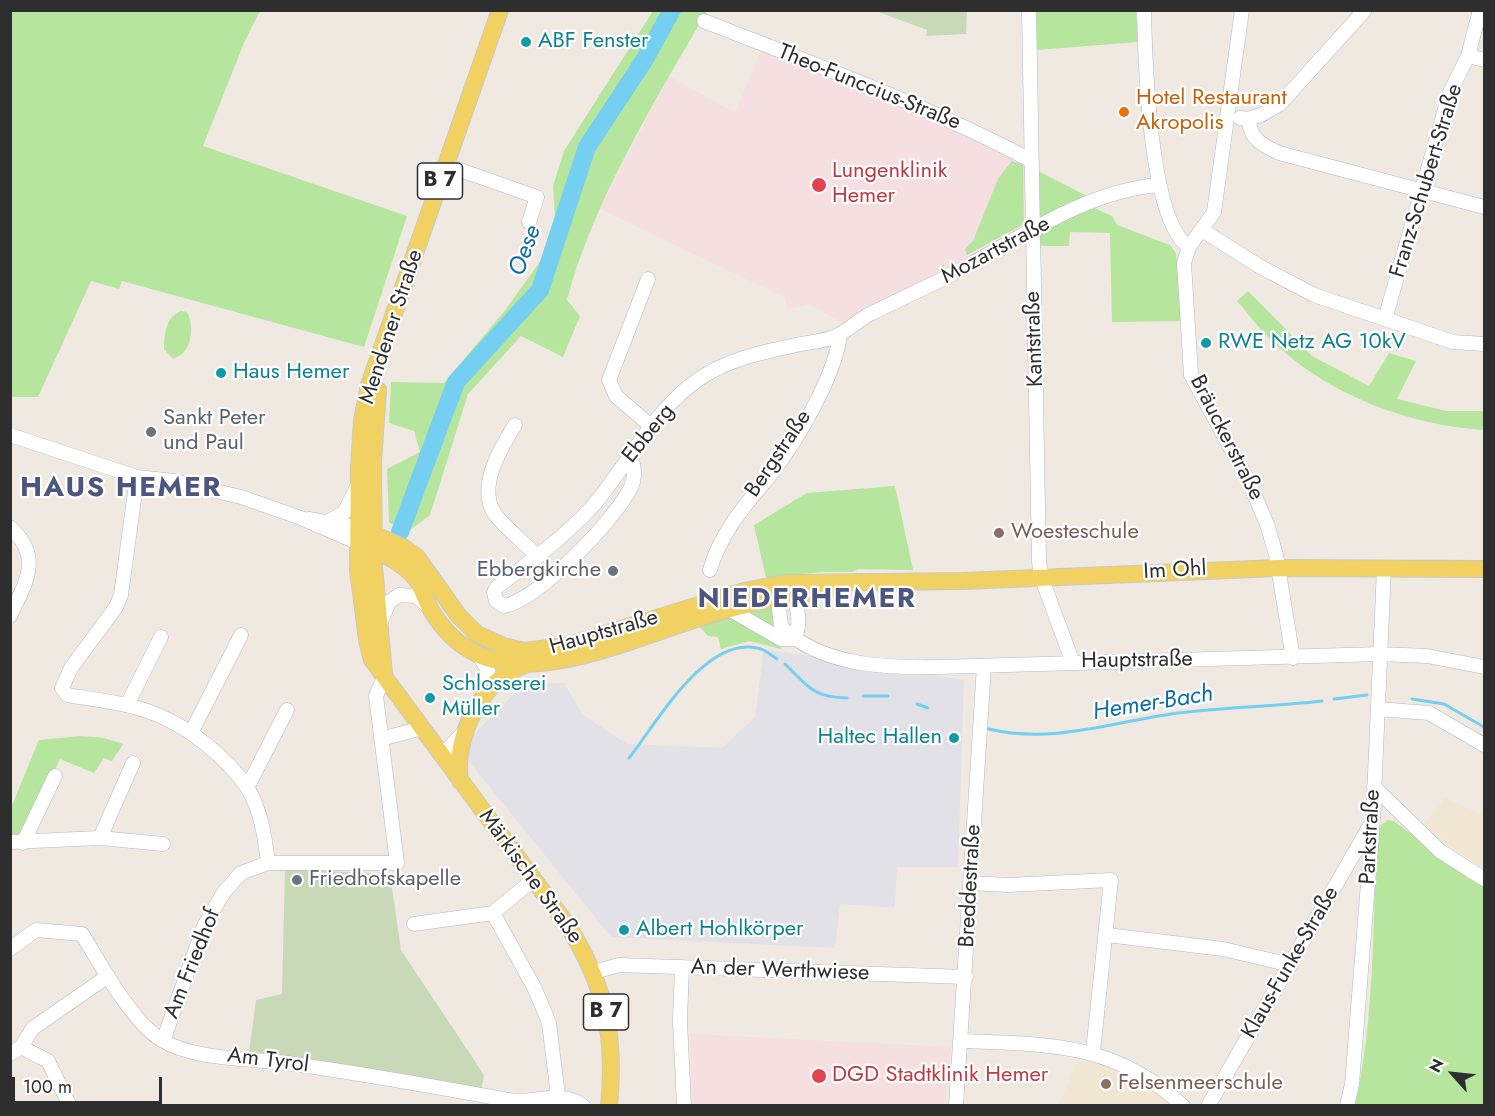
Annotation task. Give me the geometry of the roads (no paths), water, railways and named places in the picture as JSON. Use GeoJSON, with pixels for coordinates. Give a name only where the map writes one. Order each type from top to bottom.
{"type":"FeatureCollection","features":[{"type":"Feature","properties":{"kind":"main road","name":"Mendener Straße"},"geometry":{"type":"LineString","coordinates":[[366,539],[359,483],[362,420],[369,385],[500,10]]}},
{"type":"Feature","properties":{"kind":"main road","name":"Märkische Straße"},"geometry":{"type":"LineString","coordinates":[[382,352],[366,539],[359,579],[372,660],[385,674],[460,782],[568,926],[594,972],[612,1046],[609,1106]]}},
{"type":"Feature","properties":{"kind":"main road","name":"Märkische Straße"},"geometry":{"type":"LineString","coordinates":[[366,539],[378,629],[385,658],[385,674]]}},
{"type":"Feature","properties":{"kind":"main road","name":"Hauptstraße"},"geometry":{"type":"LineString","coordinates":[[366,539],[406,568],[418,581],[444,628],[462,645],[479,655],[526,665]]}},
{"type":"Feature","properties":{"kind":"main road","name":"Hauptstraße"},"geometry":{"type":"LineString","coordinates":[[366,539],[417,557],[465,624],[490,641],[524,651],[543,651],[596,643],[786,592]]}},
{"type":"Feature","properties":{"kind":"main road","name":"Im Ohl"},"geometry":{"type":"LineString","coordinates":[[786,592],[865,582],[1042,579],[1278,568],[1485,569]]}},
{"type":"Feature","properties":{"kind":"main road","name":"Hauptstraße"},"geometry":{"type":"LineString","coordinates":[[460,782],[458,738],[487,691],[503,673],[526,665],[553,662],[596,643],[744,591],[786,592]]}},
{"type":"Feature","properties":{"kind":"street","name":"Kantstraße"},"geometry":{"type":"LineString","coordinates":[[1029,10],[1039,562],[1042,579],[1073,663]]}},
{"type":"Feature","properties":{"kind":"street"},"geometry":{"type":"LineString","coordinates":[[1144,10],[1145,46],[1159,185],[1175,234],[1189,247]]}},
{"type":"Feature","properties":{"kind":"street","name":"Bräuckerstraße"},"geometry":{"type":"LineString","coordinates":[[1242,10],[1215,212],[1189,247],[1184,263],[1191,375],[1259,502],[1278,568],[1293,658]]}},
{"type":"Feature","properties":{"kind":"street"},"geometry":{"type":"LineString","coordinates":[[1229,116],[1248,119],[1280,104],[1365,10]]}},
{"type":"Feature","properties":{"kind":"street","name":"Franz-Schubert-Straße"},"geometry":{"type":"LineString","coordinates":[[1385,319],[1450,92],[1468,56],[1480,10]]}},
{"type":"Feature","properties":{"kind":"street","name":"Theo-Funccius-Straße"},"geometry":{"type":"LineString","coordinates":[[704,21],[914,104],[969,128],[1032,161]]}},
{"type":"Feature","properties":{"kind":"street"},"geometry":{"type":"LineString","coordinates":[[1468,56],[1485,60]]}},
{"type":"Feature","properties":{"kind":"street"},"geometry":{"type":"LineString","coordinates":[[1248,119],[1257,142],[1279,153],[1485,207]]}},
{"type":"Feature","properties":{"kind":"street"},"geometry":{"type":"LineString","coordinates":[[446,165],[537,197],[529,222]]}},
{"type":"Feature","properties":{"kind":"street","name":"Mozartstraße"},"geometry":{"type":"LineString","coordinates":[[840,335],[867,315],[940,281],[1095,198],[1138,187],[1159,185]]}},
{"type":"Feature","properties":{"kind":"street"},"geometry":{"type":"LineString","coordinates":[[1202,230],[1259,266],[1314,295],[1453,342],[1485,344]]}},
{"type":"Feature","properties":{"kind":"street"},"geometry":{"type":"LineString","coordinates":[[648,279],[609,380],[616,396],[652,427]]}},
{"type":"Feature","properties":{"kind":"street","name":"Ebberg"},"geometry":{"type":"LineString","coordinates":[[630,455],[634,465],[632,486],[612,514],[565,566],[515,604],[504,606],[496,601],[494,592],[497,587],[538,556],[591,507],[630,455],[652,427],[692,385],[741,357],[840,335]]}},
{"type":"Feature","properties":{"kind":"street","name":"Bergstraße"},"geometry":{"type":"LineString","coordinates":[[710,570],[715,554],[736,518],[772,472],[817,398],[836,357],[840,335]]}},
{"type":"Feature","properties":{"kind":"street"},"geometry":{"type":"LineString","coordinates":[[515,425],[501,447],[489,482],[488,495],[498,518],[538,556]]}},
{"type":"Feature","properties":{"kind":"street"},"geometry":{"type":"LineString","coordinates":[[10,435],[138,477],[214,490],[366,539]]}},
{"type":"Feature","properties":{"kind":"street"},"geometry":{"type":"LineString","coordinates":[[138,477],[118,601],[71,668],[62,688],[67,695],[127,705],[158,715],[190,733],[223,760],[247,788],[265,835],[268,863]]}},
{"type":"Feature","properties":{"kind":"street"},"geometry":{"type":"LineString","coordinates":[[328,521],[344,513],[359,483]]}},
{"type":"Feature","properties":{"kind":"street"},"geometry":{"type":"LineString","coordinates":[[301,518],[328,521],[366,539]]}},
{"type":"Feature","properties":{"kind":"street"},"geometry":{"type":"LineString","coordinates":[[10,527],[21,537],[29,551],[30,568],[10,616]]}},
{"type":"Feature","properties":{"kind":"street","name":"Parkstraße"},"geometry":{"type":"LineString","coordinates":[[1347,1106],[1352,1084],[1373,815],[1384,568]]}},
{"type":"Feature","properties":{"kind":"street"},"geometry":{"type":"LineString","coordinates":[[786,592],[781,627],[794,639]]}},
{"type":"Feature","properties":{"kind":"street","name":"Hauptstraße"},"geometry":{"type":"LineString","coordinates":[[378,629],[384,610],[399,595],[416,596],[432,610]]}},
{"type":"Feature","properties":{"kind":"street","name":"Hauptstraße"},"geometry":{"type":"LineString","coordinates":[[729,609],[781,639],[794,639],[833,657],[908,668],[1380,654],[1427,656],[1485,667]]}},
{"type":"Feature","properties":{"kind":"street"},"geometry":{"type":"LineString","coordinates":[[190,733],[241,635]]}},
{"type":"Feature","properties":{"kind":"street"},"geometry":{"type":"LineString","coordinates":[[127,705],[161,637]]}},
{"type":"Feature","properties":{"kind":"street"},"geometry":{"type":"LineString","coordinates":[[479,655],[488,671],[487,691]]}},
{"type":"Feature","properties":{"kind":"street","name":"Breddestraße"},"geometry":{"type":"LineString","coordinates":[[956,1106],[962,1041],[984,666]]}},
{"type":"Feature","properties":{"kind":"street"},"geometry":{"type":"LineString","coordinates":[[385,674],[376,696],[381,739],[423,731],[437,740],[458,738]]}},
{"type":"Feature","properties":{"kind":"street"},"geometry":{"type":"LineString","coordinates":[[1378,709],[1429,713],[1485,744]]}},
{"type":"Feature","properties":{"kind":"street"},"geometry":{"type":"LineString","coordinates":[[247,788],[287,710]]}},
{"type":"Feature","properties":{"kind":"street","name":"Hauptstraße"},"geometry":{"type":"LineString","coordinates":[[445,761],[458,738]]}},
{"type":"Feature","properties":{"kind":"street","name":"Am Friedhof"},"geometry":{"type":"LineString","coordinates":[[163,1041],[204,926],[236,878],[255,865],[268,863],[397,863],[381,739]]}},
{"type":"Feature","properties":{"kind":"street"},"geometry":{"type":"LineString","coordinates":[[100,838],[133,763]]}},
{"type":"Feature","properties":{"kind":"street"},"geometry":{"type":"LineString","coordinates":[[17,842],[55,776]]}},
{"type":"Feature","properties":{"kind":"street"},"geometry":{"type":"LineString","coordinates":[[1374,787],[1440,851],[1485,879]]}},
{"type":"Feature","properties":{"kind":"street"},"geometry":{"type":"LineString","coordinates":[[1373,815],[1408,822]]}},
{"type":"Feature","properties":{"kind":"street","name":"Klaus-Funke-Straße"},"geometry":{"type":"LineString","coordinates":[[1208,1106],[1291,965],[1373,815]]}},
{"type":"Feature","properties":{"kind":"street"},"geometry":{"type":"LineString","coordinates":[[17,842],[100,838],[163,844]]}},
{"type":"Feature","properties":{"kind":"street"},"geometry":{"type":"LineString","coordinates":[[414,924],[493,913],[534,879]]}},
{"type":"Feature","properties":{"kind":"street"},"geometry":{"type":"LineString","coordinates":[[970,883],[1008,885],[1111,880],[1093,1052]]}},
{"type":"Feature","properties":{"kind":"street"},"geometry":{"type":"LineString","coordinates":[[493,913],[535,989],[549,1023],[558,1096],[583,1106]]}},
{"type":"Feature","properties":{"kind":"street","name":"Am Tyrol"},"geometry":{"type":"LineString","coordinates":[[10,949],[36,930],[82,934],[108,976],[148,1030],[163,1041],[199,1054],[252,1058],[390,1078],[519,1102],[558,1096]]}},
{"type":"Feature","properties":{"kind":"street"},"geometry":{"type":"LineString","coordinates":[[1107,935],[1223,949],[1291,965]]}},
{"type":"Feature","properties":{"kind":"street","name":"An der Werthwiese"},"geometry":{"type":"LineString","coordinates":[[594,972],[619,965],[966,977]]}},
{"type":"Feature","properties":{"kind":"street"},"geometry":{"type":"LineString","coordinates":[[684,1106],[681,1021],[686,967]]}},
{"type":"Feature","properties":{"kind":"street"},"geometry":{"type":"LineString","coordinates":[[70,1106],[48,1061],[16,1051],[33,1029],[108,976]]}},
{"type":"Feature","properties":{"kind":"street"},"geometry":{"type":"LineString","coordinates":[[962,1041],[1063,1046],[1093,1052],[1141,1073],[1183,1106]]}},
{"type":"Feature","properties":{"kind":"waterway","name":"Oese"},"geometry":{"type":"LineString","coordinates":[[400,532],[456,382],[540,290],[587,147],[645,59],[672,10]]}},
{"type":"Feature","properties":{"kind":"waterway","name":"Hemer-Bach"},"geometry":{"type":"LineString","coordinates":[[629,758],[684,686],[719,655],[738,648],[757,648],[777,659]]}},
{"type":"Feature","properties":{"kind":"waterway","name":"Hemer-Bach"},"geometry":{"type":"LineString","coordinates":[[785,664],[806,685],[818,693],[847,698]]}},
{"type":"Feature","properties":{"kind":"waterway","name":"Hemer-Bach"},"geometry":{"type":"LineString","coordinates":[[1334,699],[1367,695]]}},
{"type":"Feature","properties":{"kind":"waterway","name":"Hemer-Bach"},"geometry":{"type":"LineString","coordinates":[[863,696],[888,696]]}},
{"type":"Feature","properties":{"kind":"waterway","name":"Hemer-Bach"},"geometry":{"type":"LineString","coordinates":[[1412,699],[1444,704],[1484,727]]}},
{"type":"Feature","properties":{"kind":"waterway","name":"Hemer-Bach"},"geometry":{"type":"LineString","coordinates":[[989,729],[1012,733],[1058,733],[1190,712],[1322,701]]}},
{"type":"Feature","properties":{"kind":"waterway","name":"Hemer-Bach"},"geometry":{"type":"LineString","coordinates":[[917,704],[928,708]]}},
{"type":"Feature","properties":{"kind":"place","name":"ABF Fenster"},"geometry":{"type":"Point","coordinates":[526,42]}},
{"type":"Feature","properties":{"kind":"place","name":"Hotel Restaurant Akropolis"},"geometry":{"type":"Point","coordinates":[1124,112]}},
{"type":"Feature","properties":{"kind":"place","name":"Lungenklinik Hemer"},"geometry":{"type":"Point","coordinates":[819,185]}},
{"type":"Feature","properties":{"kind":"place","name":"RWE Netz AG 10kV"},"geometry":{"type":"Point","coordinates":[1206,343]}},
{"type":"Feature","properties":{"kind":"place","name":"Haus Hemer"},"geometry":{"type":"Point","coordinates":[221,373]}},
{"type":"Feature","properties":{"kind":"place","name":"Sankt Peter und Paul"},"geometry":{"type":"Point","coordinates":[151,432]}},
{"type":"Feature","properties":{"kind":"place","name":"Woesteschule"},"geometry":{"type":"Point","coordinates":[999,533]}},
{"type":"Feature","properties":{"kind":"place","name":"Ebbergkirche"},"geometry":{"type":"Point","coordinates":[613,571]}},
{"type":"Feature","properties":{"kind":"place","name":"Schlosserei Müller"},"geometry":{"type":"Point","coordinates":[430,698]}},
{"type":"Feature","properties":{"kind":"place","name":"Haltec Hallen"},"geometry":{"type":"Point","coordinates":[954,738]}},
{"type":"Feature","properties":{"kind":"place","name":"Friedhofskapelle"},"geometry":{"type":"Point","coordinates":[297,880]}},
{"type":"Feature","properties":{"kind":"place","name":"Albert Hohlkörper"},"geometry":{"type":"Point","coordinates":[624,930]}},
{"type":"Feature","properties":{"kind":"place","name":"DGD Stadtklinik Hemer"},"geometry":{"type":"Point","coordinates":[819,1076]}},
{"type":"Feature","properties":{"kind":"place","name":"Felsenmeerschule"},"geometry":{"type":"Point","coordinates":[1106,1084]}},
{"type":"Feature","properties":{"kind":"district","name":"HAUS HEMER"},"geometry":{"type":"Point","coordinates":[121,489]}},
{"type":"Feature","properties":{"kind":"district","name":"NIEDERHEMER"},"geometry":{"type":"Point","coordinates":[807,600]}}]}
